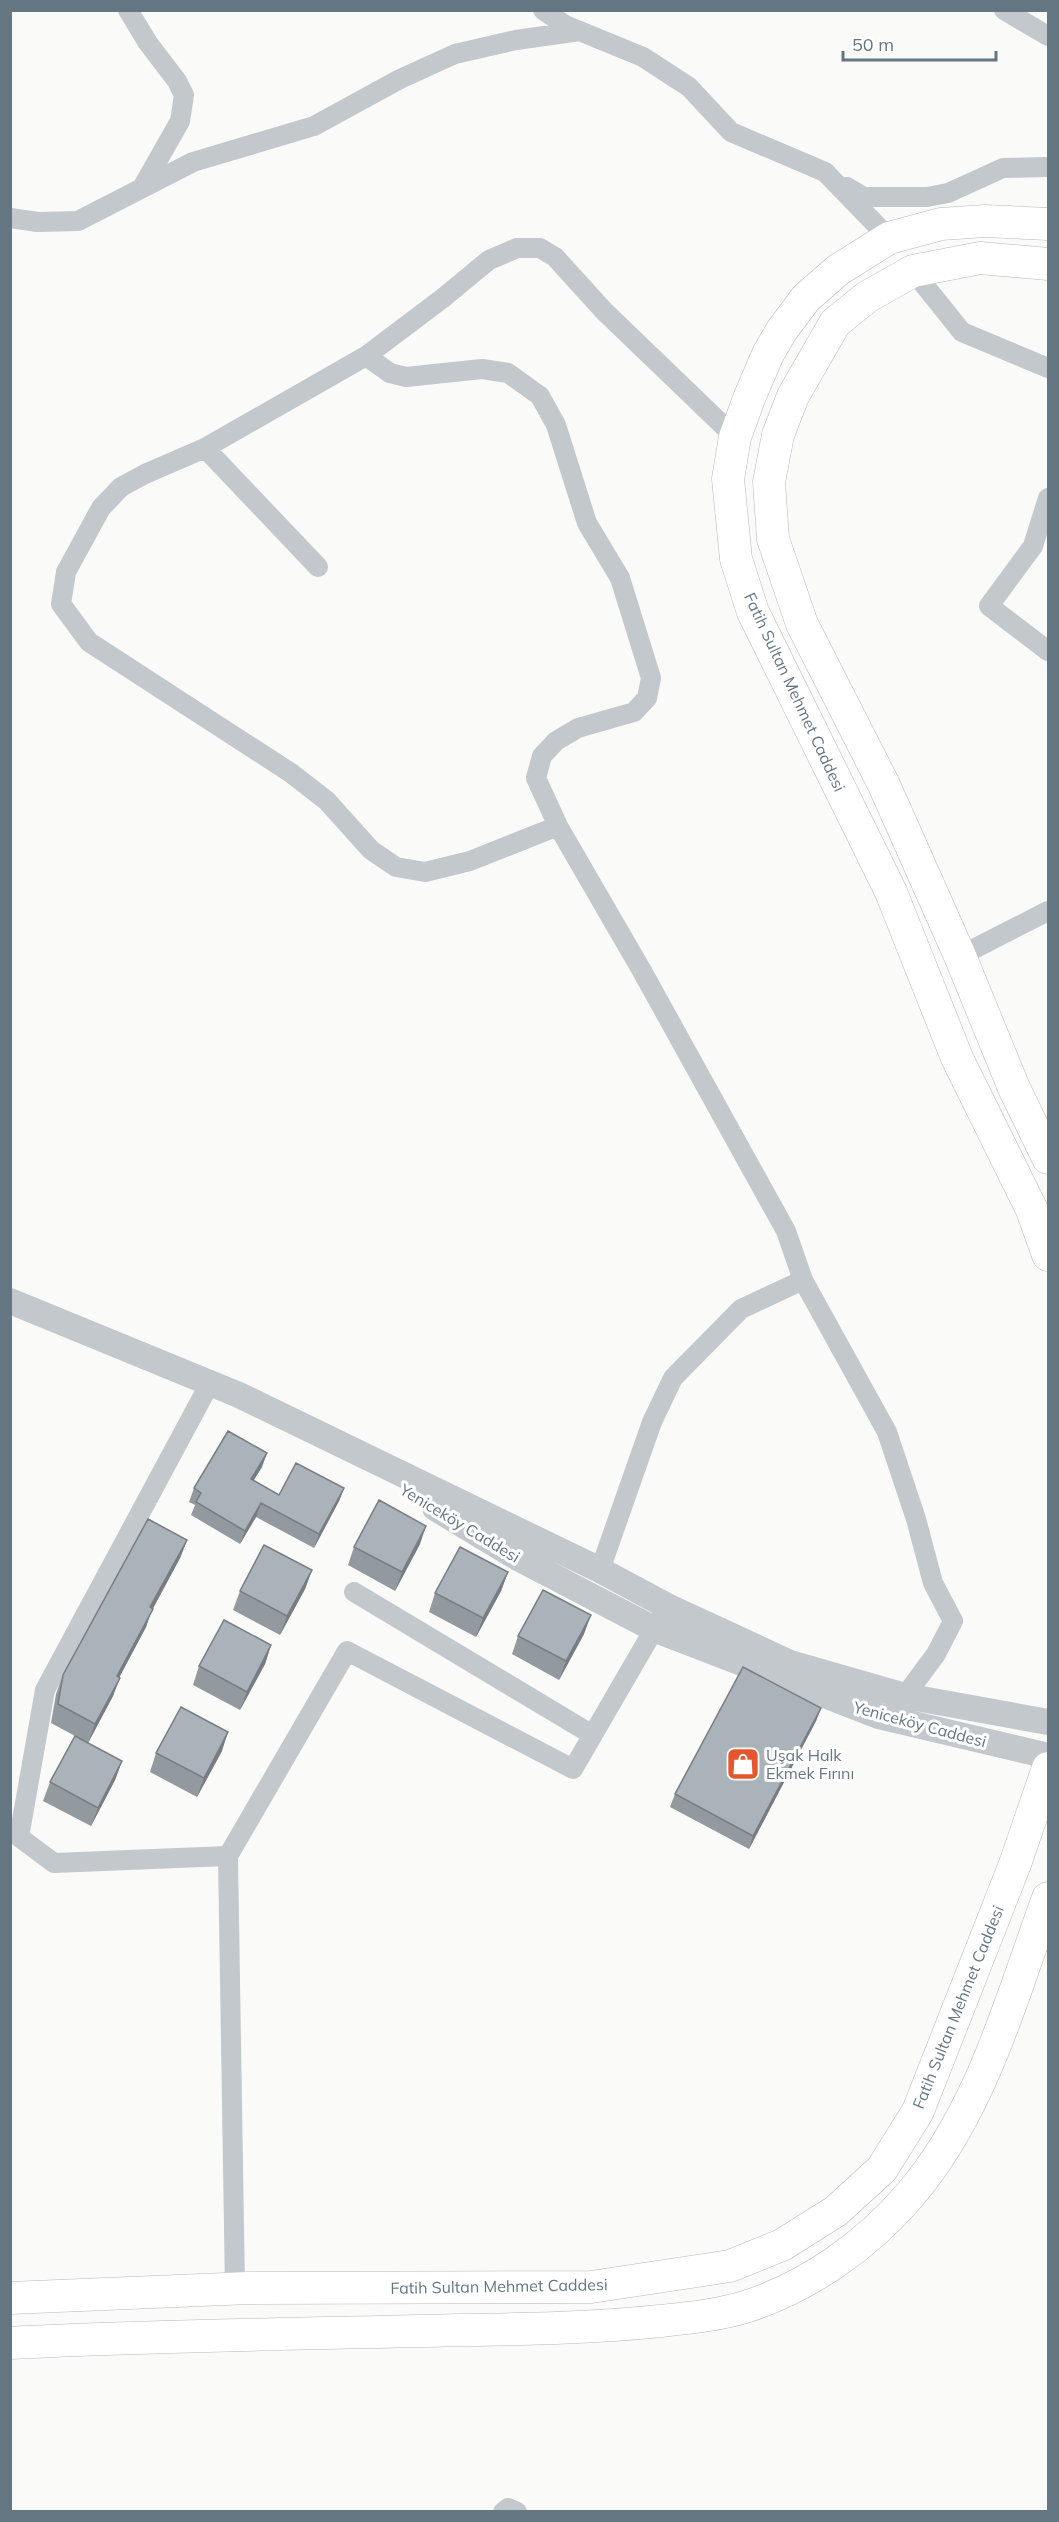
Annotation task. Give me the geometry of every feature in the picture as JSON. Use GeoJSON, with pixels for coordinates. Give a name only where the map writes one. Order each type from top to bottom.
{"type":"FeatureCollection","features":[{"type":"Feature","properties":{"kind":"main road","name":"Fatih Sultan Mehmet Caddesi"},"geometry":{"type":"LineString","coordinates":[[1048,224],[985,221],[941,224],[889,238],[838,270],[806,297],[768,354],[735,437],[728,480],[736,559],[753,612],[891,892],[957,1058],[1032,1210],[1048,1256]]}},
{"type":"Feature","properties":{"kind":"main road"},"geometry":{"type":"LineString","coordinates":[[889,238],[913,271]]}},
{"type":"Feature","properties":{"kind":"main road"},"geometry":{"type":"LineString","coordinates":[[1048,264],[980,258],[913,271],[867,297],[835,323],[793,396],[778,435],[769,482],[772,539],[802,624],[884,785],[960,956],[1014,1088],[1048,1158]]}},
{"type":"Feature","properties":{"kind":"main road","name":"Fatih Sultan Mehmet Caddesi"},"geometry":{"type":"LineString","coordinates":[[10,2298],[235,2289],[591,2287],[730,2266],[782,2246],[836,2211],[882,2169],[918,2111],[1015,1863],[1048,1768]]}},
{"type":"Feature","properties":{"kind":"main road"},"geometry":{"type":"LineString","coordinates":[[10,2343],[99,2338],[574,2328],[696,2317],[757,2302],[832,2265],[876,2230],[908,2197],[941,2155],[990,2054],[1048,1898]]}},
{"type":"Feature","properties":{"kind":"street"},"geometry":{"type":"LineString","coordinates":[[128,10],[148,43],[177,81],[184,95],[180,121],[141,190]]}},
{"type":"Feature","properties":{"kind":"street"},"geometry":{"type":"LineString","coordinates":[[543,10],[565,25],[643,57],[689,87],[731,132],[825,172],[864,197],[905,199],[948,193],[1003,168],[1048,167]]}},
{"type":"Feature","properties":{"kind":"street"},"geometry":{"type":"LineString","coordinates":[[1004,10],[1048,36]]}},
{"type":"Feature","properties":{"kind":"street"},"geometry":{"type":"LineString","coordinates":[[10,218],[38,222],[78,220],[193,162],[314,126],[400,79],[455,54],[516,40],[580,31]]}},
{"type":"Feature","properties":{"kind":"street"},"geometry":{"type":"LineString","coordinates":[[825,172],[889,238]]}},
{"type":"Feature","properties":{"kind":"street"},"geometry":{"type":"LineString","coordinates":[[558,826],[470,861],[425,872],[396,867],[371,850],[327,801],[291,773],[89,642],[61,604],[66,572],[101,508],[121,487],[206,448],[366,356],[489,260],[517,248],[540,248],[555,257],[604,311],[735,437]]}},
{"type":"Feature","properties":{"kind":"street"},"geometry":{"type":"LineString","coordinates":[[913,271],[962,332],[1048,368]]}},
{"type":"Feature","properties":{"kind":"street"},"geometry":{"type":"LineString","coordinates":[[366,356],[390,373],[406,377],[482,369],[508,373],[540,396],[555,425],[587,523],[620,578],[651,678],[646,698],[634,712],[578,728],[556,741],[542,756],[536,778],[558,826],[642,971],[786,1231],[803,1280],[887,1432],[916,1519],[933,1583],[953,1621],[936,1654],[905,1696]]}},
{"type":"Feature","properties":{"kind":"street"},"geometry":{"type":"LineString","coordinates":[[206,448],[318,567]]}},
{"type":"Feature","properties":{"kind":"street"},"geometry":{"type":"LineString","coordinates":[[1048,498],[1034,546],[989,606],[1048,651]]}},
{"type":"Feature","properties":{"kind":"street"},"geometry":{"type":"LineString","coordinates":[[960,956],[1048,911]]}},
{"type":"Feature","properties":{"kind":"street"},"geometry":{"type":"LineString","coordinates":[[600,1570],[652,1422],[673,1378],[741,1309],[803,1280]]}},
{"type":"Feature","properties":{"kind":"street"},"geometry":{"type":"LineString","coordinates":[[10,1301],[239,1395],[383,1466]]}},
{"type":"Feature","properties":{"kind":"street"},"geometry":{"type":"LineString","coordinates":[[210,1383],[45,1690],[15,1842],[54,1863],[228,1856]]}},
{"type":"Feature","properties":{"kind":"street","name":"Yeniceköy Caddesi"},"geometry":{"type":"LineString","coordinates":[[383,1466],[600,1570],[667,1606],[790,1663],[905,1696],[1048,1722]]}},
{"type":"Feature","properties":{"kind":"street","name":"Yeniceköy Caddesi"},"geometry":{"type":"LineString","coordinates":[[383,1466],[389,1480],[516,1557],[654,1629],[879,1716],[1048,1756]]}},
{"type":"Feature","properties":{"kind":"street"},"geometry":{"type":"LineString","coordinates":[[354,1592],[591,1734]]}},
{"type":"Feature","properties":{"kind":"street"},"geometry":{"type":"LineString","coordinates":[[235,2289],[228,1856],[347,1651],[573,1769],[591,1734],[667,1606]]}},
{"type":"Feature","properties":{"kind":"street"},"geometry":{"type":"LineString","coordinates":[[503,2511],[508,2508],[517,2511]]}},
{"type":"Feature","properties":{"kind":"building"},"geometry":{"type":"Polygon","coordinates":[[[228,1431],[267,1453],[251,1479],[279,1495],[296,1463],[344,1488],[319,1534],[261,1503],[245,1531],[196,1502],[201,1493],[194,1488],[228,1431]]]}},
{"type":"Feature","properties":{"kind":"building"},"geometry":{"type":"Polygon","coordinates":[[[379,1500],[426,1526],[402,1572],[354,1547],[379,1500]]]}},
{"type":"Feature","properties":{"kind":"building"},"geometry":{"type":"Polygon","coordinates":[[[148,1519],[187,1540],[150,1607],[153,1609],[117,1676],[120,1678],[95,1724],[58,1704],[63,1675],[148,1519]]]}},
{"type":"Feature","properties":{"kind":"building"},"geometry":{"type":"Polygon","coordinates":[[[264,1545],[312,1570],[287,1616],[240,1591],[264,1545]]]}},
{"type":"Feature","properties":{"kind":"building"},"geometry":{"type":"Polygon","coordinates":[[[460,1547],[508,1572],[483,1618],[435,1593],[460,1547]]]}},
{"type":"Feature","properties":{"kind":"building"},"geometry":{"type":"Polygon","coordinates":[[[543,1590],[591,1615],[566,1661],[518,1636],[543,1590]]]}},
{"type":"Feature","properties":{"kind":"building"},"geometry":{"type":"Polygon","coordinates":[[[224,1620],[271,1645],[247,1692],[199,1666],[224,1620]]]}},
{"type":"Feature","properties":{"kind":"building","name":"Uşak Halk Ekmek Fırını"},"geometry":{"type":"Polygon","coordinates":[[[743,1667],[821,1708],[753,1836],[675,1794],[743,1667]]]}},
{"type":"Feature","properties":{"kind":"building"},"geometry":{"type":"Polygon","coordinates":[[[181,1707],[228,1732],[204,1778],[156,1753],[181,1707]]]}},
{"type":"Feature","properties":{"kind":"building"},"geometry":{"type":"Polygon","coordinates":[[[75,1736],[122,1761],[98,1808],[50,1782],[75,1736]]]}},
{"type":"Feature","properties":{"kind":"place","name":"Uşak Halk Ekmek Fırını"},"geometry":{"type":"Point","coordinates":[743,1764]}}]}
